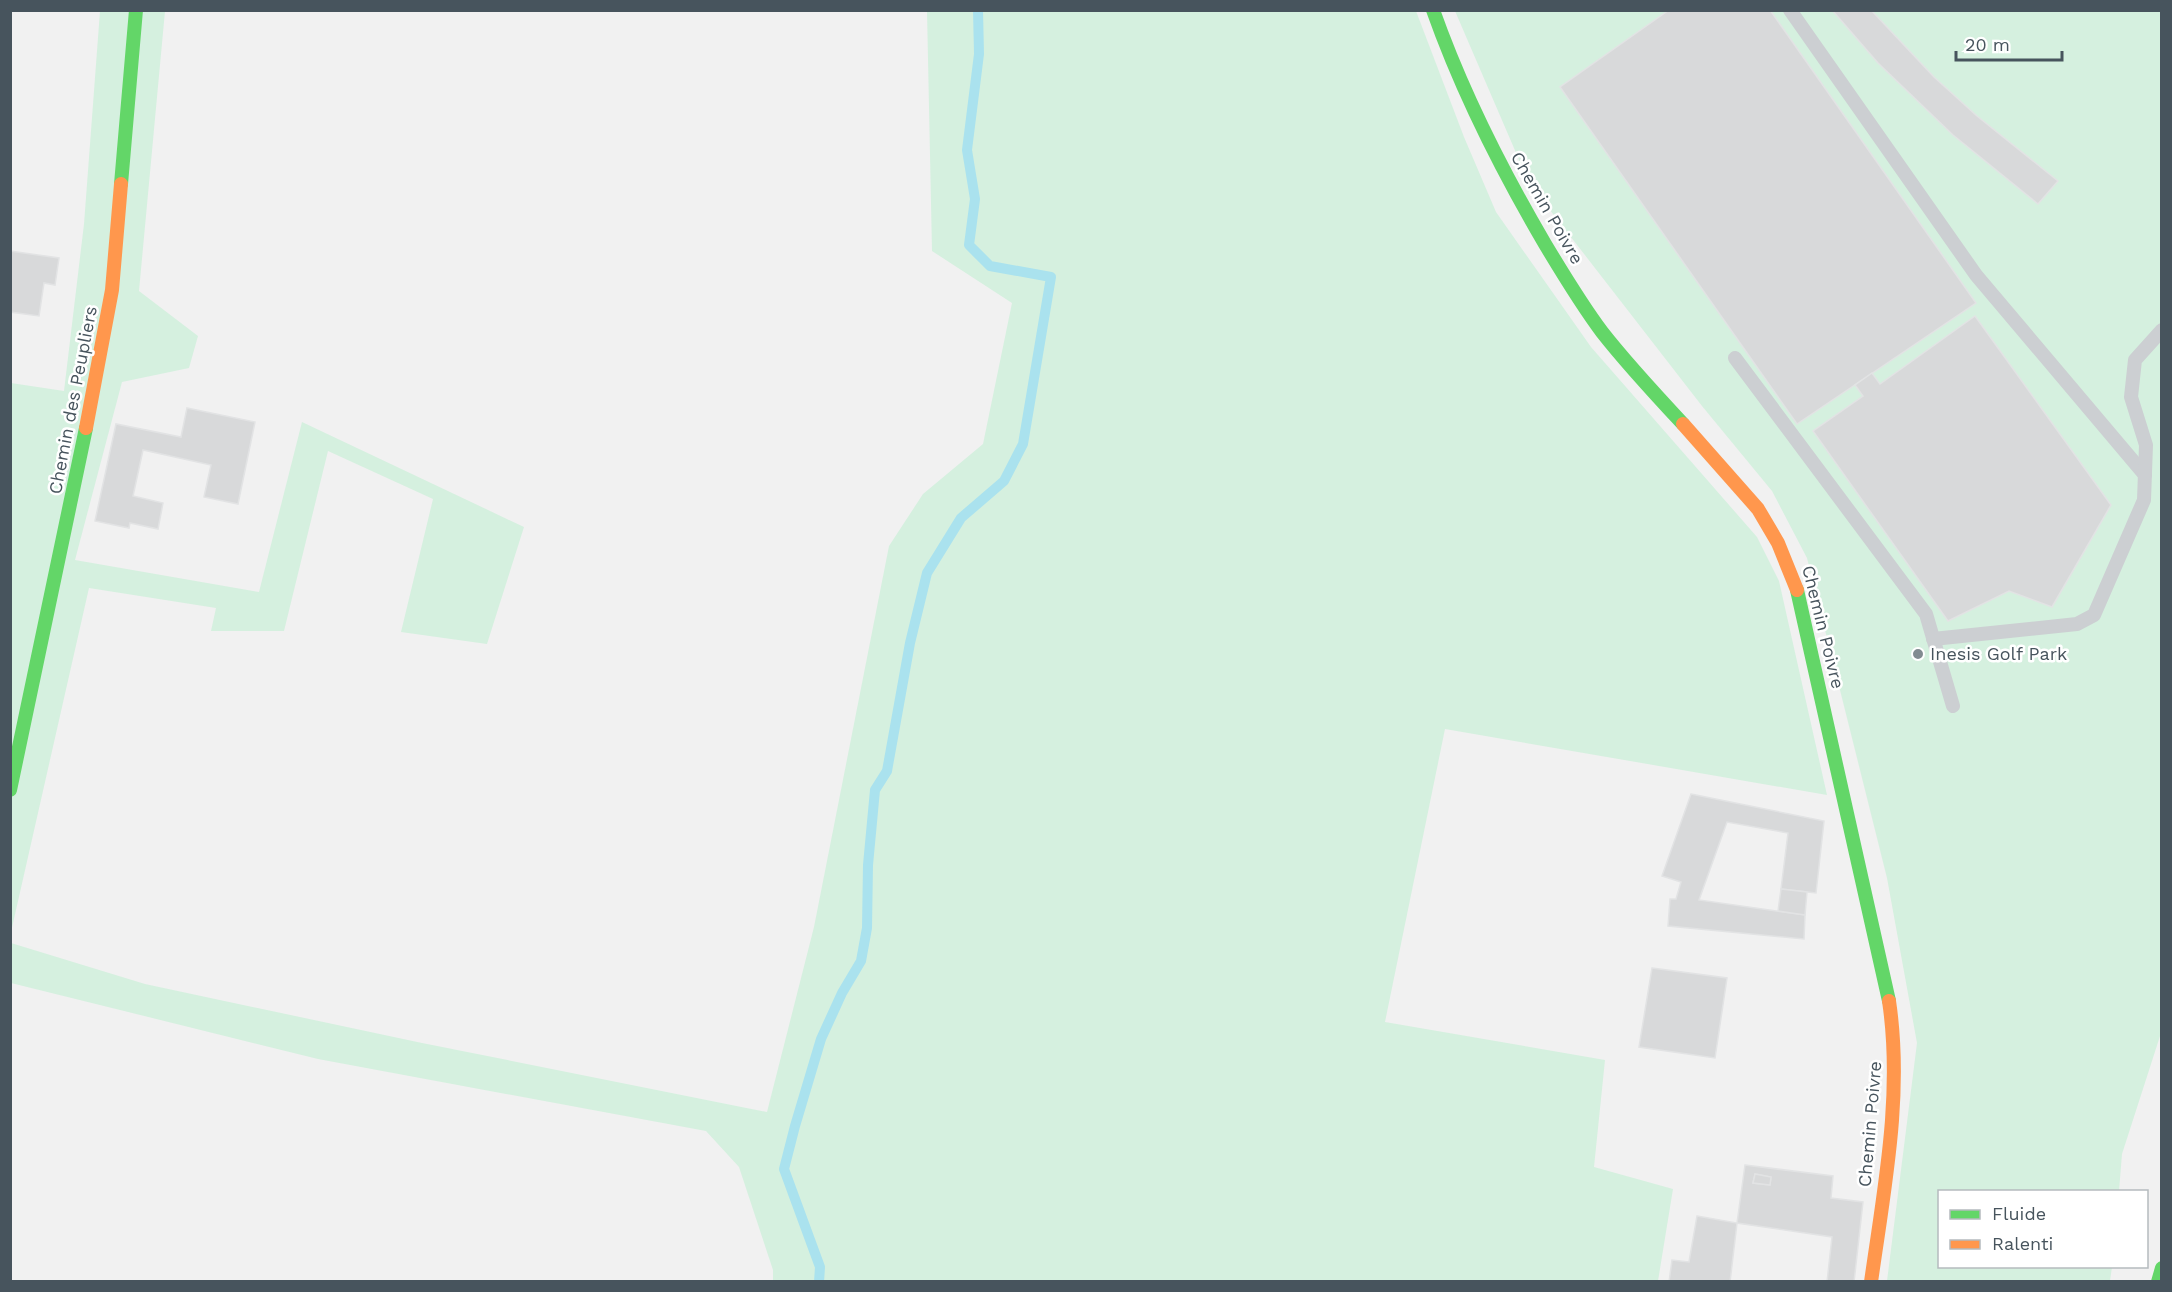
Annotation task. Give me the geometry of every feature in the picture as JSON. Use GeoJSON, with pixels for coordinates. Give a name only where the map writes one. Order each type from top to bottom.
{"type":"FeatureCollection","features":[{"type":"Feature","properties":{"kind":"street","name":"Chemin des Peupliers"},"geometry":{"type":"LineString","coordinates":[[10,790],[87,430],[112,290],[136,10]]}},
{"type":"Feature","properties":{"kind":"street","name":"Chemin Poivre"},"geometry":{"type":"LineString","coordinates":[[1433,10],[1459,77],[1492,150],[1525,211],[1593,319],[1627,363],[1758,509],[1790,565],[1890,1003],[1894,1051],[1892,1111],[1871,1281]]}},
{"type":"Feature","properties":{"kind":"street"},"geometry":{"type":"LineString","coordinates":[[2158,1281],[2162,1268]]}},
{"type":"Feature","properties":{"kind":"lane"},"geometry":{"type":"LineString","coordinates":[[1790,10],[1976,274],[2145,475]]}},
{"type":"Feature","properties":{"kind":"lane"},"geometry":{"type":"LineString","coordinates":[[1933,639],[2077,624],[2094,615],[2144,500],[2146,445],[2131,397],[2135,360],[2162,330]]}},
{"type":"Feature","properties":{"kind":"lane"},"geometry":{"type":"LineString","coordinates":[[1735,358],[1926,614],[1953,706]]}},
{"type":"Feature","properties":{"kind":"green space"},"geometry":{"type":"Polygon","coordinates":[[[100,11],[165,11],[139,291],[198,336],[189,368],[122,382],[75,560],[259,592],[302,422],[524,527],[487,644],[401,632],[433,499],[328,451],[284,631],[211,631],[216,608],[89,588],[11,932],[11,383],[64,391],[84,224],[100,11]]]}},
{"type":"Feature","properties":{"kind":"green space"},"geometry":{"type":"Polygon","coordinates":[[[927,11],[1416,11],[1464,137],[1496,212],[1591,347],[1757,537],[1779,581],[1827,795],[1445,729],[1385,1022],[1605,1060],[1594,1167],[1673,1189],[1658,1281],[773,1281],[773,1270],[739,1167],[706,1131],[318,1059],[11,983],[11,943],[145,984],[422,1043],[767,1112],[814,927],[889,546],[923,494],[983,444],[1012,303],[932,251],[927,11]]]}},
{"type":"Feature","properties":{"kind":"green space","name":"Inesis Golf Park"},"geometry":{"type":"Polygon","coordinates":[[[1455,11],[2161,11],[2161,1033],[2122,1154],[2119,1190],[1938,1190],[1938,1268],[2112,1268],[2110,1281],[1887,1281],[1917,1043],[1887,878],[1807,558],[1772,491],[1702,406],[1529,183],[1455,11]]]}},
{"type":"Feature","properties":{"kind":"building"},"geometry":{"type":"Polygon","coordinates":[[[1669,10],[1770,10],[1976,303],[1797,424],[1560,87],[1669,10]]]}},
{"type":"Feature","properties":{"kind":"building"},"geometry":{"type":"Polygon","coordinates":[[[1832,10],[1871,10],[1934,77],[1977,116],[2058,181],[2038,204],[1953,135],[1878,63],[1832,10]]]}},
{"type":"Feature","properties":{"kind":"building"},"geometry":{"type":"Polygon","coordinates":[[[10,251],[59,258],[55,285],[44,283],[39,316],[10,312],[10,251]]]}},
{"type":"Feature","properties":{"kind":"building"},"geometry":{"type":"Polygon","coordinates":[[[1975,316],[2111,505],[2052,607],[2009,591],[1948,621],[1813,431],[1863,396],[1855,385],[1872,373],[1880,384],[1975,316]]]}},
{"type":"Feature","properties":{"kind":"building"},"geometry":{"type":"Polygon","coordinates":[[[187,408],[255,422],[238,504],[204,497],[211,465],[143,450],[133,496],[163,503],[158,529],[130,523],[129,528],[95,521],[116,424],[181,437],[187,408]]]}},
{"type":"Feature","properties":{"kind":"building"},"geometry":{"type":"Polygon","coordinates":[[[1691,794],[1824,821],[1816,893],[1781,889],[1788,833],[1727,822],[1699,900],[1805,915],[1804,939],[1668,926],[1670,899],[1676,899],[1681,882],[1662,876],[1691,794]]]}},
{"type":"Feature","properties":{"kind":"building"},"geometry":{"type":"Polygon","coordinates":[[[1781,889],[1807,892],[1805,915],[1778,911],[1781,889]]]}},
{"type":"Feature","properties":{"kind":"building"},"geometry":{"type":"Polygon","coordinates":[[[1652,968],[1727,978],[1715,1058],[1639,1047],[1652,968]]]}},
{"type":"Feature","properties":{"kind":"building"},"geometry":{"type":"Polygon","coordinates":[[[1745,1165],[1833,1176],[1831,1198],[1863,1202],[1854,1282],[1827,1282],[1832,1237],[1737,1223],[1745,1165]],[[1755,1174],[1753,1183],[1770,1185],[1771,1177],[1755,1174]]]}},
{"type":"Feature","properties":{"kind":"building"},"geometry":{"type":"Polygon","coordinates":[[[1755,1174],[1771,1177],[1770,1185],[1753,1183],[1755,1174]]]}},
{"type":"Feature","properties":{"kind":"building"},"geometry":{"type":"Polygon","coordinates":[[[1697,1216],[1737,1223],[1730,1282],[1669,1282],[1672,1260],[1689,1262],[1697,1216]]]}},
{"type":"Feature","properties":{"kind":"waterway"},"geometry":{"type":"LineString","coordinates":[[819,1282],[820,1267],[784,1169],[821,1039],[842,993],[861,961],[867,928],[868,865],[875,790],[887,771],[910,643],[927,573],[961,518],[1004,481],[1023,444],[1051,277],[990,266],[969,245],[975,199],[967,150],[979,54],[978,10]]}},
{"type":"Feature","properties":{"kind":"traffic: fast"},"geometry":{"type":"LineString","coordinates":[[121,184],[136,10]]}},
{"type":"Feature","properties":{"kind":"traffic: fast"},"geometry":{"type":"LineString","coordinates":[[1433,10],[1483,130],[1513,187],[1579,300],[1631,367],[1683,424]]}},
{"type":"Feature","properties":{"kind":"traffic: fast"},"geometry":{"type":"LineString","coordinates":[[10,790],[86,428]]}},
{"type":"Feature","properties":{"kind":"traffic: fast"},"geometry":{"type":"LineString","coordinates":[[1797,590],[1889,1001]]}},
{"type":"Feature","properties":{"kind":"traffic: fast"},"geometry":{"type":"LineString","coordinates":[[2158,1282],[2162,1268]]}},
{"type":"Feature","properties":{"kind":"traffic: slow"},"geometry":{"type":"LineString","coordinates":[[86,428],[112,290],[121,184]]}},
{"type":"Feature","properties":{"kind":"traffic: slow"},"geometry":{"type":"LineString","coordinates":[[1683,424],[1758,509],[1778,543],[1797,590]]}},
{"type":"Feature","properties":{"kind":"traffic: slow"},"geometry":{"type":"LineString","coordinates":[[1871,1282],[1893,1107],[1893,1036],[1889,1001]]}},
{"type":"Feature","properties":{"kind":"place","name":"Inesis Golf Park"},"geometry":{"type":"Point","coordinates":[1918,654]}}]}
